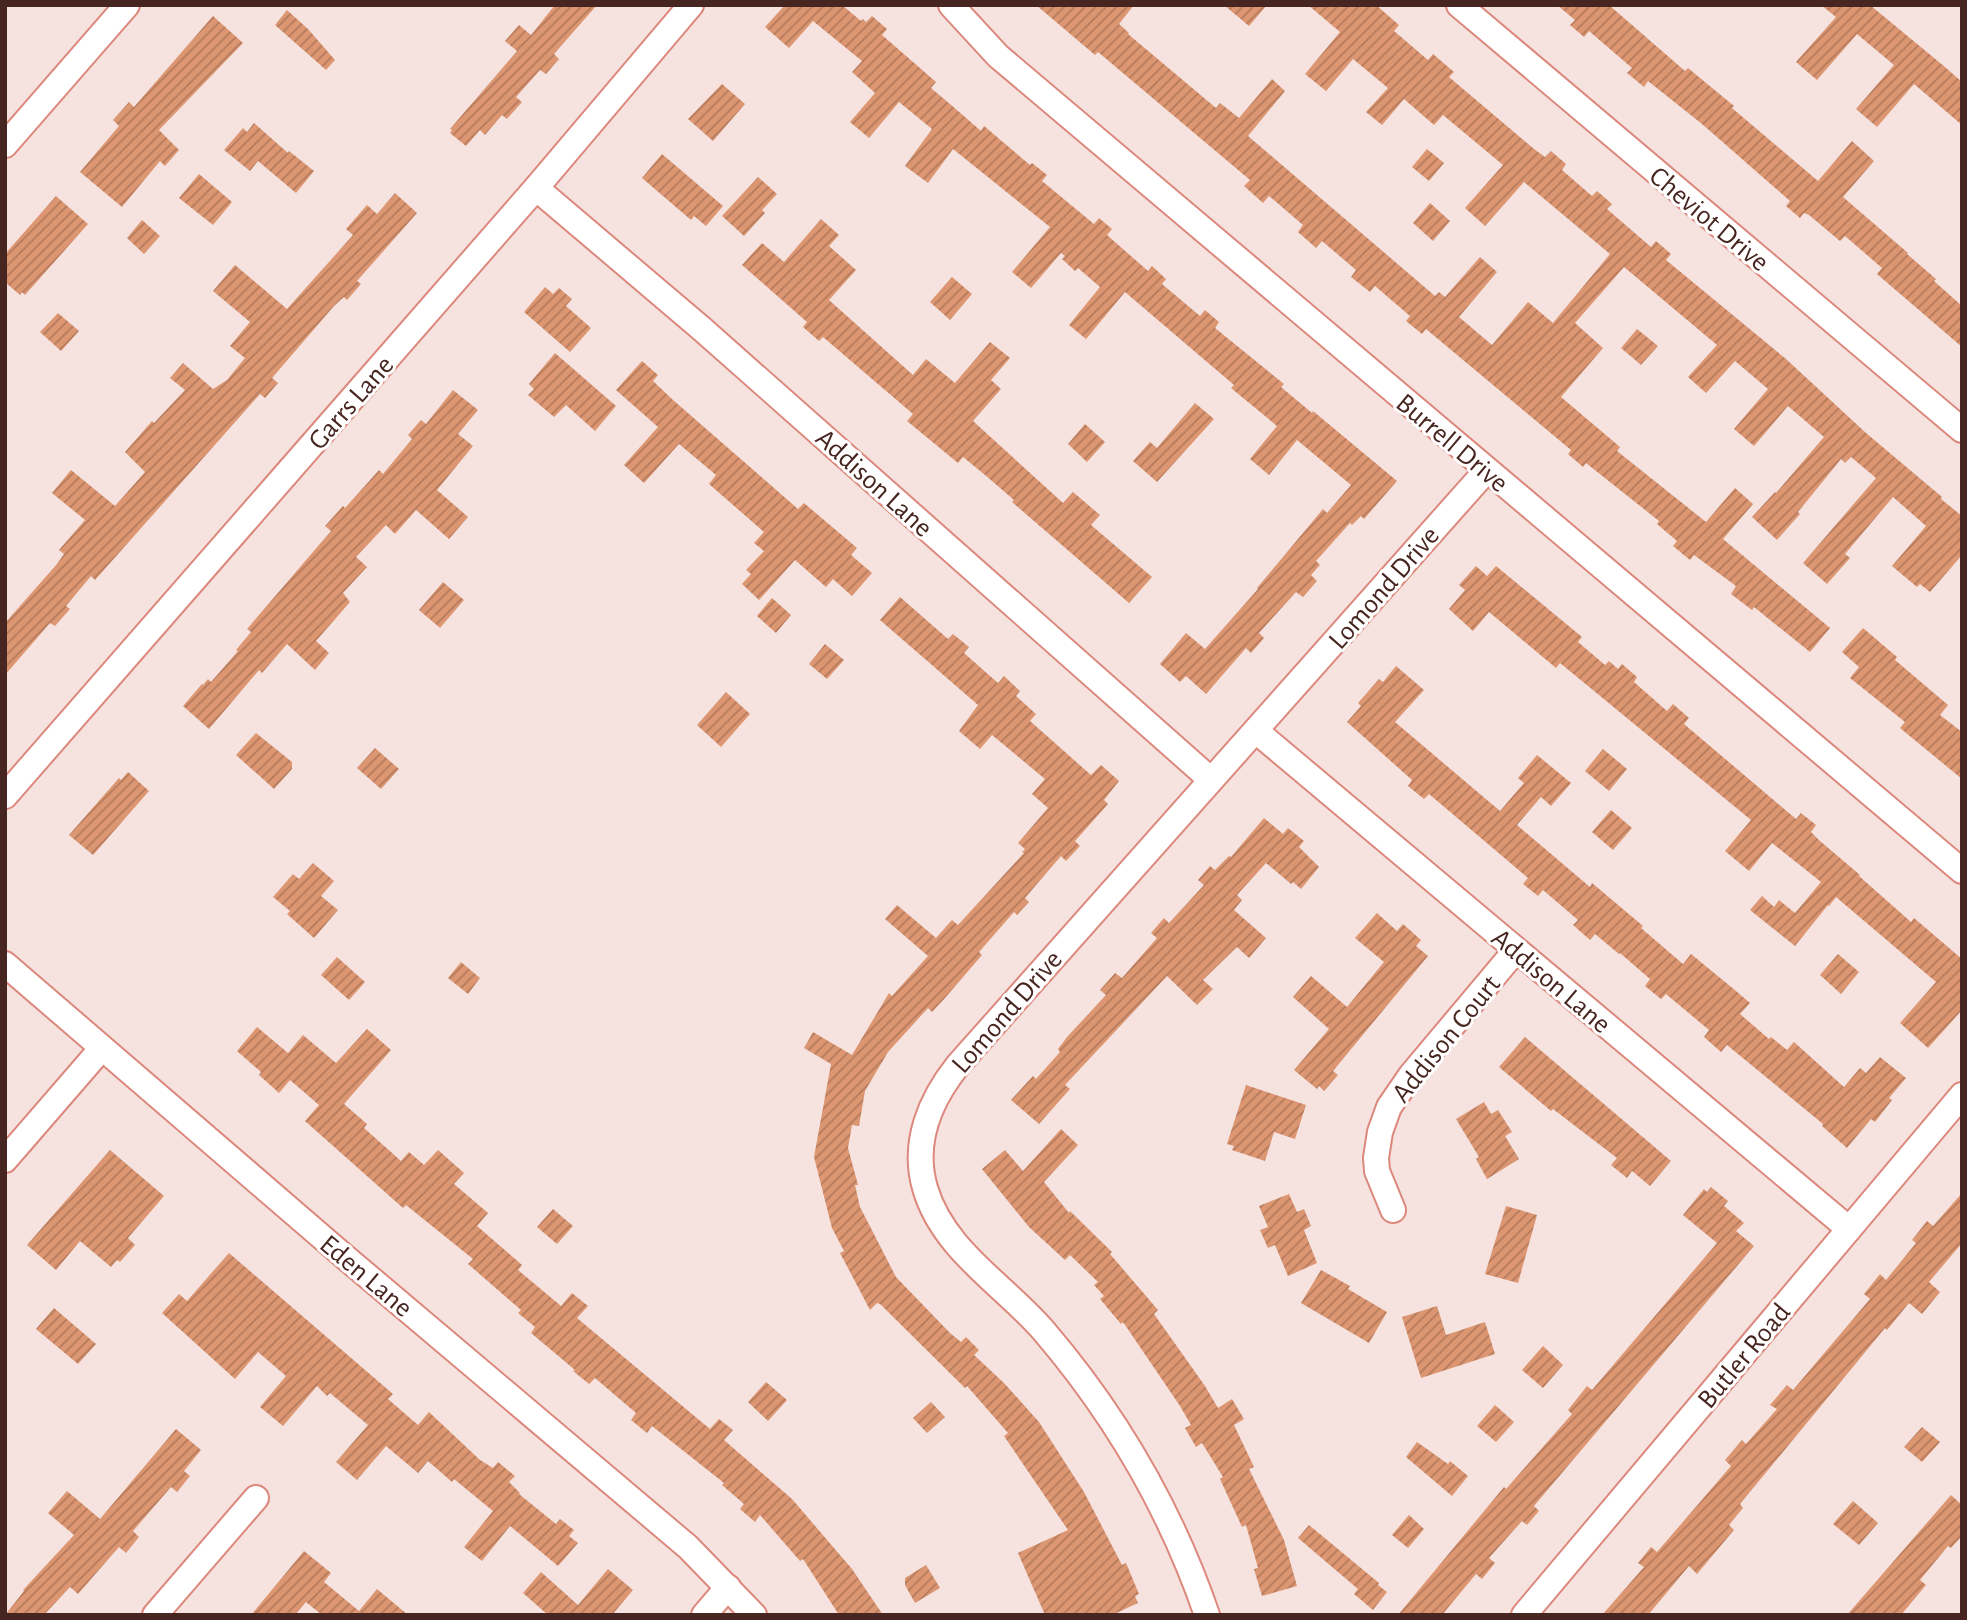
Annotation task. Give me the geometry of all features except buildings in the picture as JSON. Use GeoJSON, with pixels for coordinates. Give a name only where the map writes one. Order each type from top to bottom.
{"type":"FeatureCollection","features":[{"type":"Feature","properties":{"kind":"street"},"geometry":{"type":"LineString","coordinates":[[5,145],[127,5]]}},
{"type":"Feature","properties":{"kind":"street","name":"Garrs Lane"},"geometry":{"type":"LineString","coordinates":[[5,796],[536,188],[691,5]]}},
{"type":"Feature","properties":{"kind":"street","name":"Burrell Drive"},"geometry":{"type":"LineString","coordinates":[[951,5],[998,56],[1962,871]]}},
{"type":"Feature","properties":{"kind":"street","name":"Cheviot Drive"},"geometry":{"type":"LineString","coordinates":[[1458,5],[1962,430]]}},
{"type":"Feature","properties":{"kind":"street","name":"Addison Lane"},"geometry":{"type":"LineString","coordinates":[[536,188],[702,329],[1210,779]]}},
{"type":"Feature","properties":{"kind":"street","name":"Lomond Drive"},"geometry":{"type":"LineString","coordinates":[[1207,1615],[1178,1539],[1133,1453],[1087,1384],[1041,1328],[951,1239],[938,1219],[925,1189],[921,1169],[921,1148],[931,1106],[950,1075],[1486,471]]}},
{"type":"Feature","properties":{"kind":"street","name":"Addison Lane"},"geometry":{"type":"LineString","coordinates":[[1256,731],[1849,1230]]}},
{"type":"Feature","properties":{"kind":"street","name":"Addison Court"},"geometry":{"type":"LineString","coordinates":[[1393,1210],[1377,1171],[1376,1158],[1380,1132],[1389,1107],[1411,1075],[1516,950]]}},
{"type":"Feature","properties":{"kind":"street","name":"Eden Lane"},"geometry":{"type":"LineString","coordinates":[[5,964],[688,1547],[754,1615]]}},
{"type":"Feature","properties":{"kind":"street"},"geometry":{"type":"LineString","coordinates":[[5,1160],[102,1048]]}},
{"type":"Feature","properties":{"kind":"street","name":"Butler Road"},"geometry":{"type":"LineString","coordinates":[[1524,1615],[1962,1095]]}},
{"type":"Feature","properties":{"kind":"street"},"geometry":{"type":"LineString","coordinates":[[155,1615],[256,1498]]}},
{"type":"Feature","properties":{"kind":"street"},"geometry":{"type":"LineString","coordinates":[[704,1615],[728,1587]]}}]}
